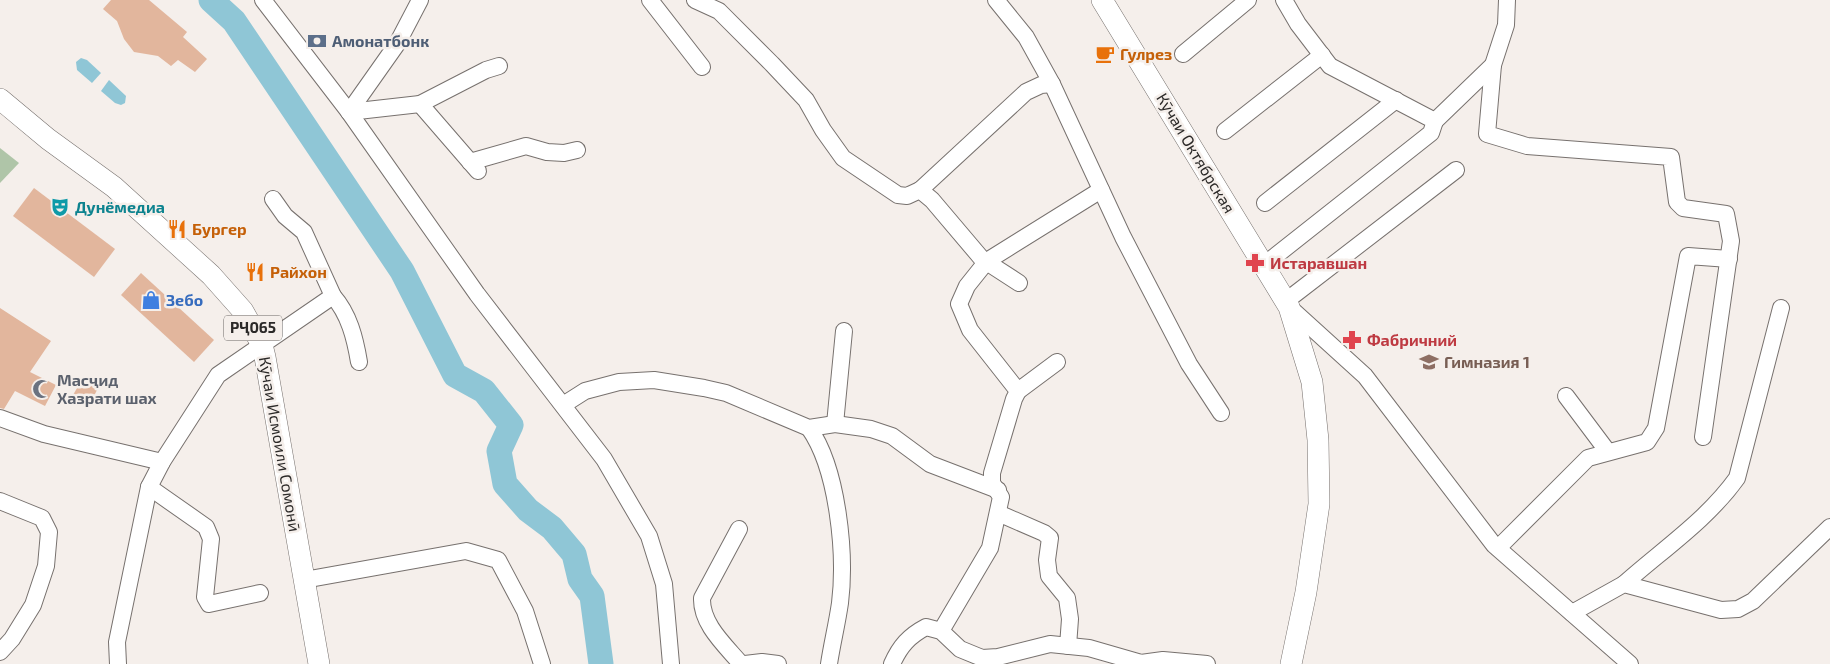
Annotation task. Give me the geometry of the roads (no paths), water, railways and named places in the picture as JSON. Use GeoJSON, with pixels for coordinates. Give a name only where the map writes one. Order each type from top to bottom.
{"type":"FeatureCollection","features":[{"type":"Feature","properties":{"kind":"main road","name":"Кӯчаи Октябрская"},"geometry":{"type":"LineString","coordinates":[[1102,0],[1288,304],[1312,382],[1318,440],[1319,504],[1291,664]]}},
{"type":"Feature","properties":{"kind":"main road","name":"Кӯчаи Исмоили Сомонӣ"},"geometry":{"type":"LineString","coordinates":[[0,99],[48,139],[114,187],[211,275],[243,311],[262,345],[319,664]]}},
{"type":"Feature","properties":{"kind":"street"},"geometry":{"type":"LineString","coordinates":[[263,0],[349,112],[477,294],[604,458],[649,536],[664,584],[671,664]]}},
{"type":"Feature","properties":{"kind":"street"},"geometry":{"type":"LineString","coordinates":[[349,112],[396,44],[420,0]]}},
{"type":"Feature","properties":{"kind":"street"},"geometry":{"type":"LineString","coordinates":[[650,0],[702,67]]}},
{"type":"Feature","properties":{"kind":"street"},"geometry":{"type":"LineString","coordinates":[[696,0],[723,6],[806,100],[823,130],[843,158],[898,195],[907,196],[920,190],[1026,92],[1041,85],[1052,84]]}},
{"type":"Feature","properties":{"kind":"street"},"geometry":{"type":"LineString","coordinates":[[996,0],[1026,36],[1052,84],[1122,237],[1189,364],[1221,413]]}},
{"type":"Feature","properties":{"kind":"street"},"geometry":{"type":"LineString","coordinates":[[1183,54],[1248,0]]}},
{"type":"Feature","properties":{"kind":"street"},"geometry":{"type":"LineString","coordinates":[[1284,0],[1330,66],[1436,122]]}},
{"type":"Feature","properties":{"kind":"street"},"geometry":{"type":"LineString","coordinates":[[1507,0],[1506,25],[1493,65],[1487,134],[1527,146],[1671,157],[1677,202],[1683,208],[1726,214],[1731,241],[1703,437]]}},
{"type":"Feature","properties":{"kind":"street"},"geometry":{"type":"LineString","coordinates":[[1225,131],[1322,55]]}},
{"type":"Feature","properties":{"kind":"street"},"geometry":{"type":"LineString","coordinates":[[1264,265],[1431,133],[1436,122],[1493,65]]}},
{"type":"Feature","properties":{"kind":"street"},"geometry":{"type":"LineString","coordinates":[[349,112],[420,104],[486,70],[498,66]]}},
{"type":"Feature","properties":{"kind":"street"},"geometry":{"type":"LineString","coordinates":[[1265,204],[1396,100]]}},
{"type":"Feature","properties":{"kind":"street"},"geometry":{"type":"LineString","coordinates":[[420,104],[474,167],[526,146],[547,152],[564,153],[577,150]]}},
{"type":"Feature","properties":{"kind":"street"},"geometry":{"type":"LineString","coordinates":[[1456,170],[1288,304],[1365,376],[1498,548],[1630,664]]}},
{"type":"Feature","properties":{"kind":"street"},"geometry":{"type":"LineString","coordinates":[[920,190],[932,200],[982,258],[1019,284]]}},
{"type":"Feature","properties":{"kind":"street"},"geometry":{"type":"LineString","coordinates":[[1018,391],[970,330],[959,304],[967,286],[987,261],[1101,190]]}},
{"type":"Feature","properties":{"kind":"street"},"geometry":{"type":"LineString","coordinates":[[273,199],[285,216],[304,232],[333,296],[342,306],[355,337],[360,362]]}},
{"type":"Feature","properties":{"kind":"street"},"geometry":{"type":"LineString","coordinates":[[1498,548],[1588,458],[1647,442],[1656,428],[1688,256],[1729,259]]}},
{"type":"Feature","properties":{"kind":"street"},"geometry":{"type":"LineString","coordinates":[[118,664],[117,642],[149,487],[162,462],[218,375],[333,296]]}},
{"type":"Feature","properties":{"kind":"street"},"geometry":{"type":"LineString","coordinates":[[1572,613],[1624,584],[1676,542],[1728,491],[1737,478],[1781,308]]}},
{"type":"Feature","properties":{"kind":"street"},"geometry":{"type":"LineString","coordinates":[[835,424],[844,331]]}},
{"type":"Feature","properties":{"kind":"street"},"geometry":{"type":"LineString","coordinates":[[941,631],[990,548],[1001,497],[992,483],[992,473],[1018,391],[1058,362]]}},
{"type":"Feature","properties":{"kind":"street"},"geometry":{"type":"LineString","coordinates":[[563,406],[585,391],[620,382],[654,380],[726,392],[809,428],[835,424],[871,429],[892,436],[930,464],[998,490]]}},
{"type":"Feature","properties":{"kind":"street"},"geometry":{"type":"LineString","coordinates":[[1566,396],[1608,452]]}},
{"type":"Feature","properties":{"kind":"street"},"geometry":{"type":"LineString","coordinates":[[0,418],[44,434],[162,462]]}},
{"type":"Feature","properties":{"kind":"street"},"geometry":{"type":"LineString","coordinates":[[809,428],[823,452],[832,479],[837,516],[840,602],[829,664]]}},
{"type":"Feature","properties":{"kind":"street"},"geometry":{"type":"LineString","coordinates":[[149,487],[206,527],[211,538],[205,597],[209,604],[260,593]]}},
{"type":"Feature","properties":{"kind":"street"},"geometry":{"type":"LineString","coordinates":[[0,500],[42,518],[49,532],[46,566],[33,605],[12,639],[0,652]]}},
{"type":"Feature","properties":{"kind":"street"},"geometry":{"type":"LineString","coordinates":[[998,512],[1044,533],[1050,538],[1047,560],[1049,576],[1067,598],[1070,619],[1068,646]]}},
{"type":"Feature","properties":{"kind":"street"},"geometry":{"type":"LineString","coordinates":[[1624,584],[1721,610],[1738,608],[1753,601],[1830,527]]}},
{"type":"Feature","properties":{"kind":"street"},"geometry":{"type":"LineString","coordinates":[[739,529],[702,598],[701,610],[718,638],[741,664]]}},
{"type":"Feature","properties":{"kind":"street"},"geometry":{"type":"LineString","coordinates":[[304,580],[466,551],[498,560],[525,611],[542,664]]}},
{"type":"Feature","properties":{"kind":"street"},"geometry":{"type":"LineString","coordinates":[[892,664],[898,650],[911,635],[926,627],[941,631],[960,649],[982,658],[998,657],[1050,644],[1089,648],[1140,663],[1163,660],[1207,664]]}},
{"type":"Feature","properties":{"kind":"street"},"geometry":{"type":"LineString","coordinates":[[746,664],[762,662],[778,664]]}},
{"type":"Feature","properties":{"kind":"water"},"geometry":{"type":"Polygon","coordinates":[[[81,58],[87,60],[101,73],[92,83],[77,70],[76,62],[81,58]]]}},
{"type":"Feature","properties":{"kind":"water"},"geometry":{"type":"Polygon","coordinates":[[[109,80],[126,96],[125,103],[121,105],[115,103],[101,91],[109,80]]]}},
{"type":"Feature","properties":{"kind":"waterway"},"geometry":{"type":"LineString","coordinates":[[211,0],[234,21],[402,271],[455,375],[484,391],[511,425],[499,451],[505,484],[528,510],[552,528],[574,554],[580,579],[592,596],[601,664]]}},
{"type":"Feature","properties":{"kind":"place","name":"Амонатбонк"},"geometry":{"type":"Point","coordinates":[317,41]}},
{"type":"Feature","properties":{"kind":"place","name":"Гулрез"},"geometry":{"type":"Point","coordinates":[1105,54]}},
{"type":"Feature","properties":{"kind":"place","name":"Дунёмедиа"},"geometry":{"type":"Point","coordinates":[60,207]}},
{"type":"Feature","properties":{"kind":"place","name":"Бургер"},"geometry":{"type":"Point","coordinates":[177,229]}},
{"type":"Feature","properties":{"kind":"place","name":"Истаравшан"},"geometry":{"type":"Point","coordinates":[1255,263]}},
{"type":"Feature","properties":{"kind":"place","name":"Райхон"},"geometry":{"type":"Point","coordinates":[255,272]}},
{"type":"Feature","properties":{"kind":"place","name":"Зебо"},"geometry":{"type":"Point","coordinates":[151,300]}},
{"type":"Feature","properties":{"kind":"place","name":"Фабричний"},"geometry":{"type":"Point","coordinates":[1352,340]}},
{"type":"Feature","properties":{"kind":"place","name":"Гимназия 1"},"geometry":{"type":"Point","coordinates":[1429,362]}},
{"type":"Feature","properties":{"kind":"place","name":"Масҷид Хазрати шах"},"geometry":{"type":"Point","coordinates":[42,389]}}]}
